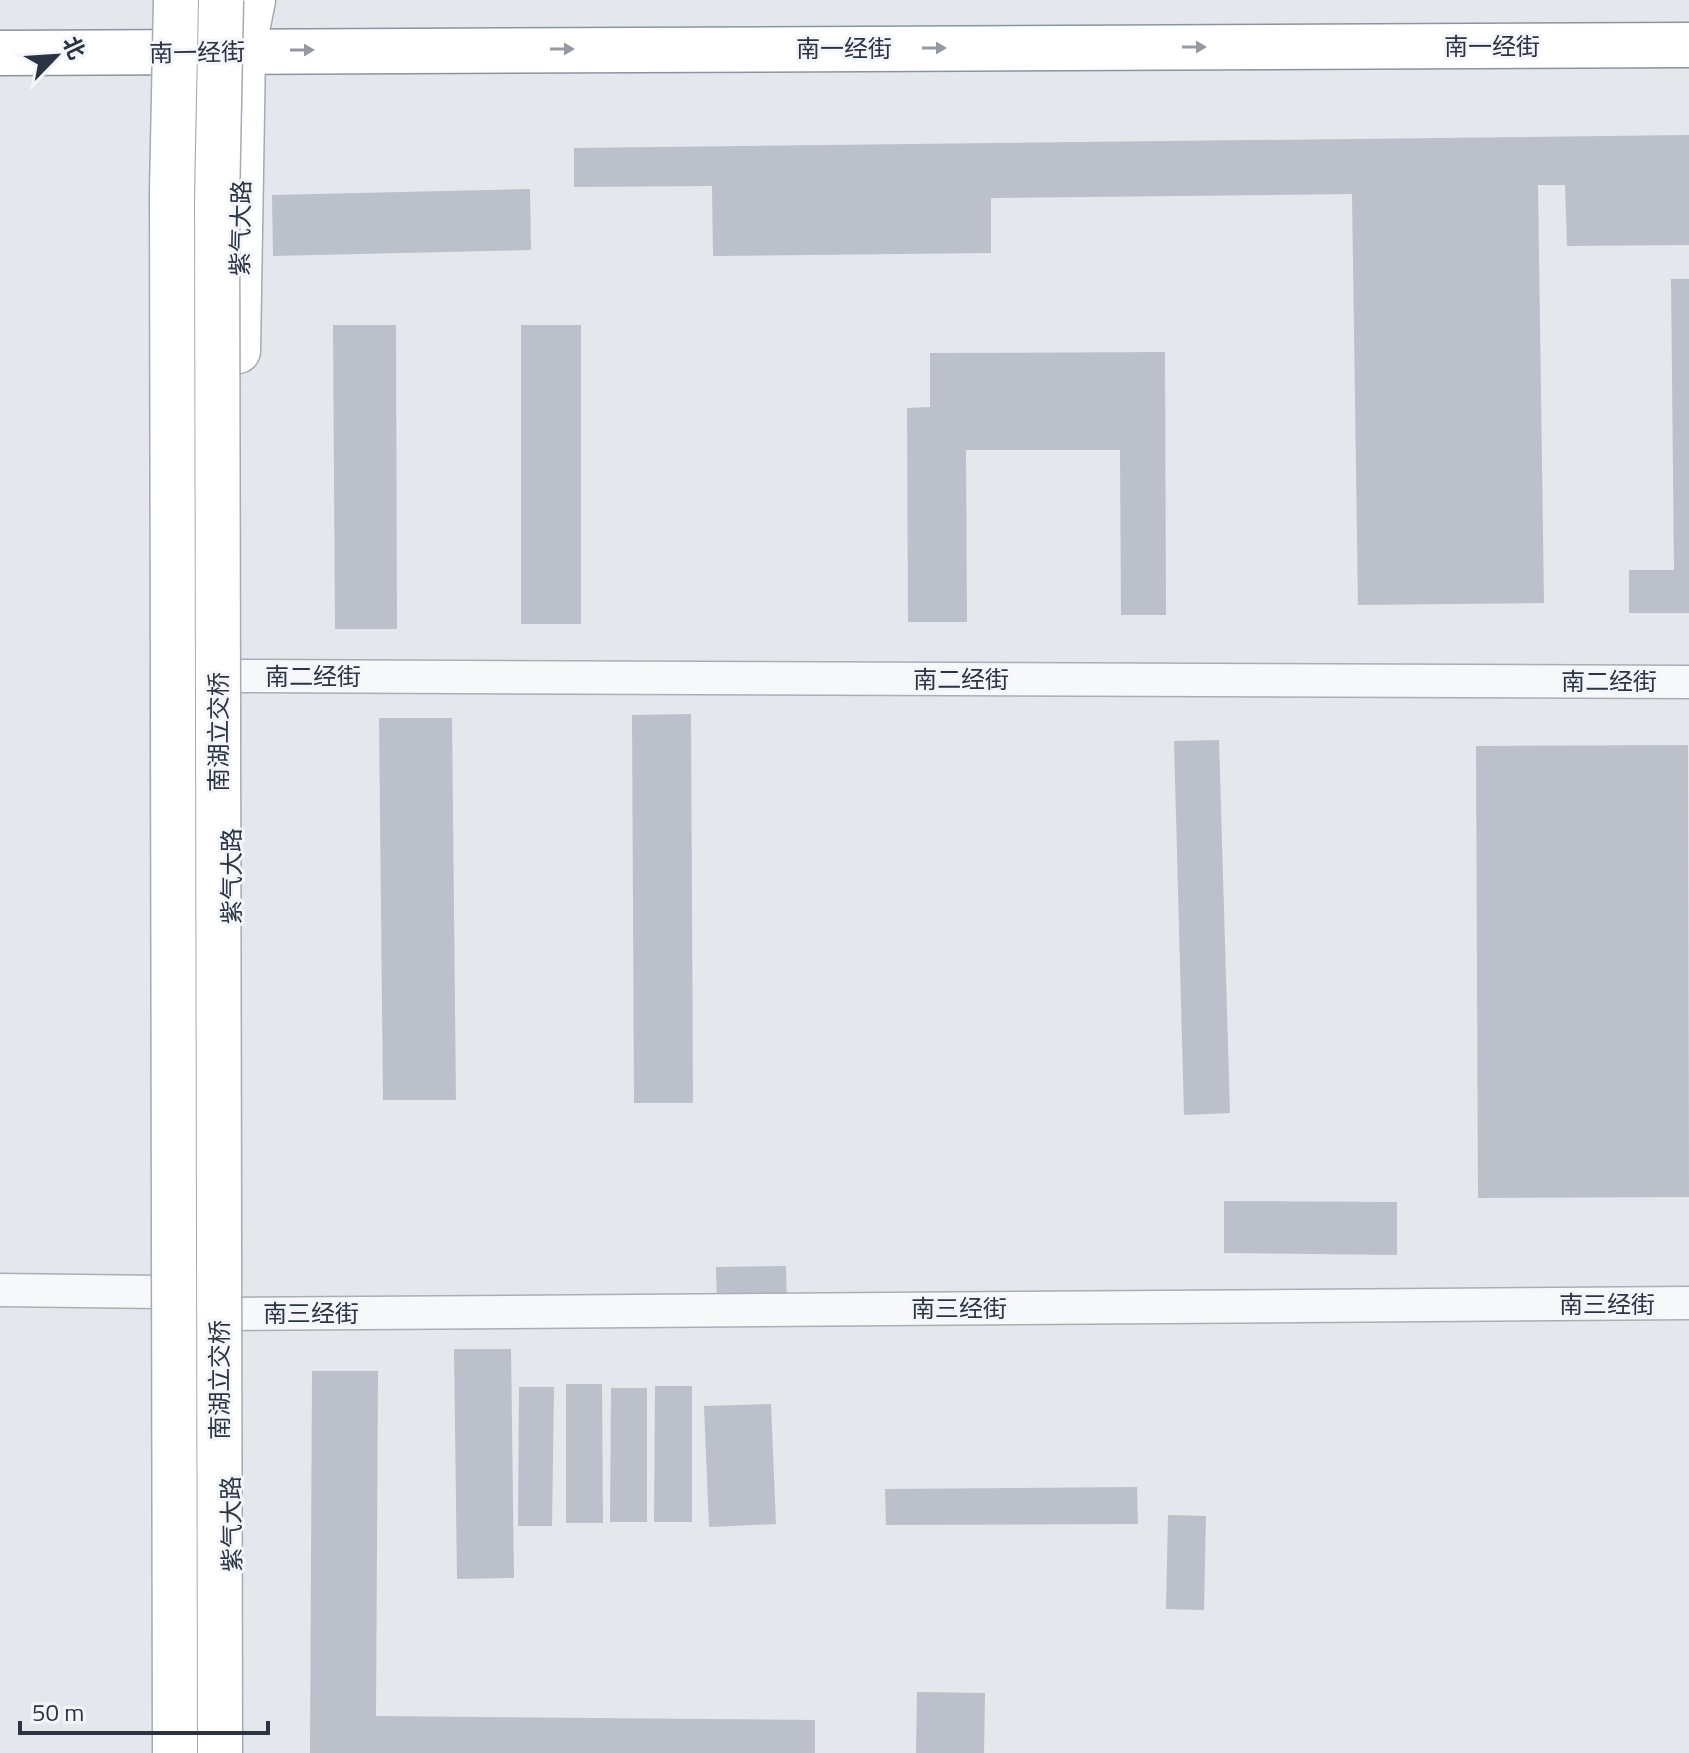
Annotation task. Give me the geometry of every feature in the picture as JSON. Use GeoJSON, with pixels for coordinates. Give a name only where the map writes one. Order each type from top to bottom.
{"type":"FeatureCollection","features":[{"type":"Feature","properties":{"kind":"main road"},"geometry":{"type":"LineString","coordinates":[[154,0],[161,1292],[157,1753]]}},
{"type":"Feature","properties":{"kind":"main road","name":"南湖立交桥"},"geometry":{"type":"LineString","coordinates":[[175,1753],[172,192],[176,0]]}},
{"type":"Feature","properties":{"kind":"main road","name":"南湖立交桥"},"geometry":{"type":"LineString","coordinates":[[220,1753],[217,203],[221,0]]}},
{"type":"Feature","properties":{"kind":"main road","name":"紫气大路"},"geometry":{"type":"LineString","coordinates":[[233,1753],[228,1314],[232,676],[243,51],[253,0]]}},
{"type":"Feature","properties":{"kind":"main road","name":"南一经街"},"geometry":{"type":"LineString","coordinates":[[0,53],[1689,45]]}},
{"type":"Feature","properties":{"kind":"street","name":"南二经街"},"geometry":{"type":"LineString","coordinates":[[232,676],[1689,682]]}},
{"type":"Feature","properties":{"kind":"street"},"geometry":{"type":"LineString","coordinates":[[0,1290],[161,1292]]}},
{"type":"Feature","properties":{"kind":"street","name":"南三经街"},"geometry":{"type":"LineString","coordinates":[[228,1314],[1689,1303]]}},
{"type":"Feature","properties":{"kind":"building"},"geometry":{"type":"Polygon","coordinates":[[[1689,135],[1689,245],[1567,246],[1565,185],[1538,185],[1544,603],[1358,605],[1352,194],[991,198],[991,253],[713,256],[712,186],[574,187],[574,148],[1689,135]]]}},
{"type":"Feature","properties":{"kind":"building"},"geometry":{"type":"Polygon","coordinates":[[[530,189],[531,250],[273,256],[272,195],[530,189]]]}},
{"type":"Feature","properties":{"kind":"building"},"geometry":{"type":"Polygon","coordinates":[[[1671,279],[1689,279],[1689,613],[1629,613],[1629,570],[1674,570],[1671,279]]]}},
{"type":"Feature","properties":{"kind":"building"},"geometry":{"type":"Polygon","coordinates":[[[333,325],[396,325],[397,629],[335,629],[333,325]]]}},
{"type":"Feature","properties":{"kind":"building"},"geometry":{"type":"Polygon","coordinates":[[[521,325],[581,325],[581,624],[521,624],[521,325]]]}},
{"type":"Feature","properties":{"kind":"building"},"geometry":{"type":"Polygon","coordinates":[[[1165,352],[1166,615],[1121,615],[1120,450],[966,450],[967,622],[908,622],[907,408],[930,407],[930,353],[1165,352]]]}},
{"type":"Feature","properties":{"kind":"building"},"geometry":{"type":"Polygon","coordinates":[[[691,714],[693,1103],[634,1103],[632,715],[691,714]]]}},
{"type":"Feature","properties":{"kind":"building"},"geometry":{"type":"Polygon","coordinates":[[[379,718],[452,718],[456,1100],[383,1100],[379,718]]]}},
{"type":"Feature","properties":{"kind":"building"},"geometry":{"type":"Polygon","coordinates":[[[1219,740],[1230,1113],[1184,1115],[1174,741],[1219,740]]]}},
{"type":"Feature","properties":{"kind":"building"},"geometry":{"type":"Polygon","coordinates":[[[1688,745],[1689,1197],[1478,1198],[1476,746],[1688,745]]]}},
{"type":"Feature","properties":{"kind":"building"},"geometry":{"type":"Polygon","coordinates":[[[1224,1201],[1397,1202],[1397,1255],[1224,1253],[1224,1201]]]}},
{"type":"Feature","properties":{"kind":"building"},"geometry":{"type":"Polygon","coordinates":[[[786,1266],[787,1306],[717,1307],[716,1267],[786,1266]]]}},
{"type":"Feature","properties":{"kind":"building"},"geometry":{"type":"Polygon","coordinates":[[[454,1349],[511,1349],[514,1578],[457,1579],[454,1349]]]}},
{"type":"Feature","properties":{"kind":"building"},"geometry":{"type":"Polygon","coordinates":[[[312,1371],[378,1371],[376,1716],[815,1720],[815,1753],[310,1753],[312,1371]]]}},
{"type":"Feature","properties":{"kind":"building"},"geometry":{"type":"Polygon","coordinates":[[[566,1384],[602,1384],[603,1523],[566,1523],[566,1384]]]}},
{"type":"Feature","properties":{"kind":"building"},"geometry":{"type":"Polygon","coordinates":[[[655,1386],[692,1386],[692,1522],[654,1522],[655,1386]]]}},
{"type":"Feature","properties":{"kind":"building"},"geometry":{"type":"Polygon","coordinates":[[[519,1387],[554,1387],[552,1526],[518,1526],[519,1387]]]}},
{"type":"Feature","properties":{"kind":"building"},"geometry":{"type":"Polygon","coordinates":[[[611,1388],[647,1388],[647,1522],[610,1522],[611,1388]]]}},
{"type":"Feature","properties":{"kind":"building"},"geometry":{"type":"Polygon","coordinates":[[[771,1404],[776,1524],[709,1527],[704,1406],[771,1404]]]}},
{"type":"Feature","properties":{"kind":"building"},"geometry":{"type":"Polygon","coordinates":[[[1137,1487],[1138,1524],[886,1525],[885,1489],[1137,1487]]]}},
{"type":"Feature","properties":{"kind":"building"},"geometry":{"type":"Polygon","coordinates":[[[1168,1515],[1206,1516],[1204,1610],[1166,1609],[1168,1515]]]}},
{"type":"Feature","properties":{"kind":"building"},"geometry":{"type":"Polygon","coordinates":[[[917,1692],[985,1693],[984,1753],[916,1753],[917,1692]]]}}]}
